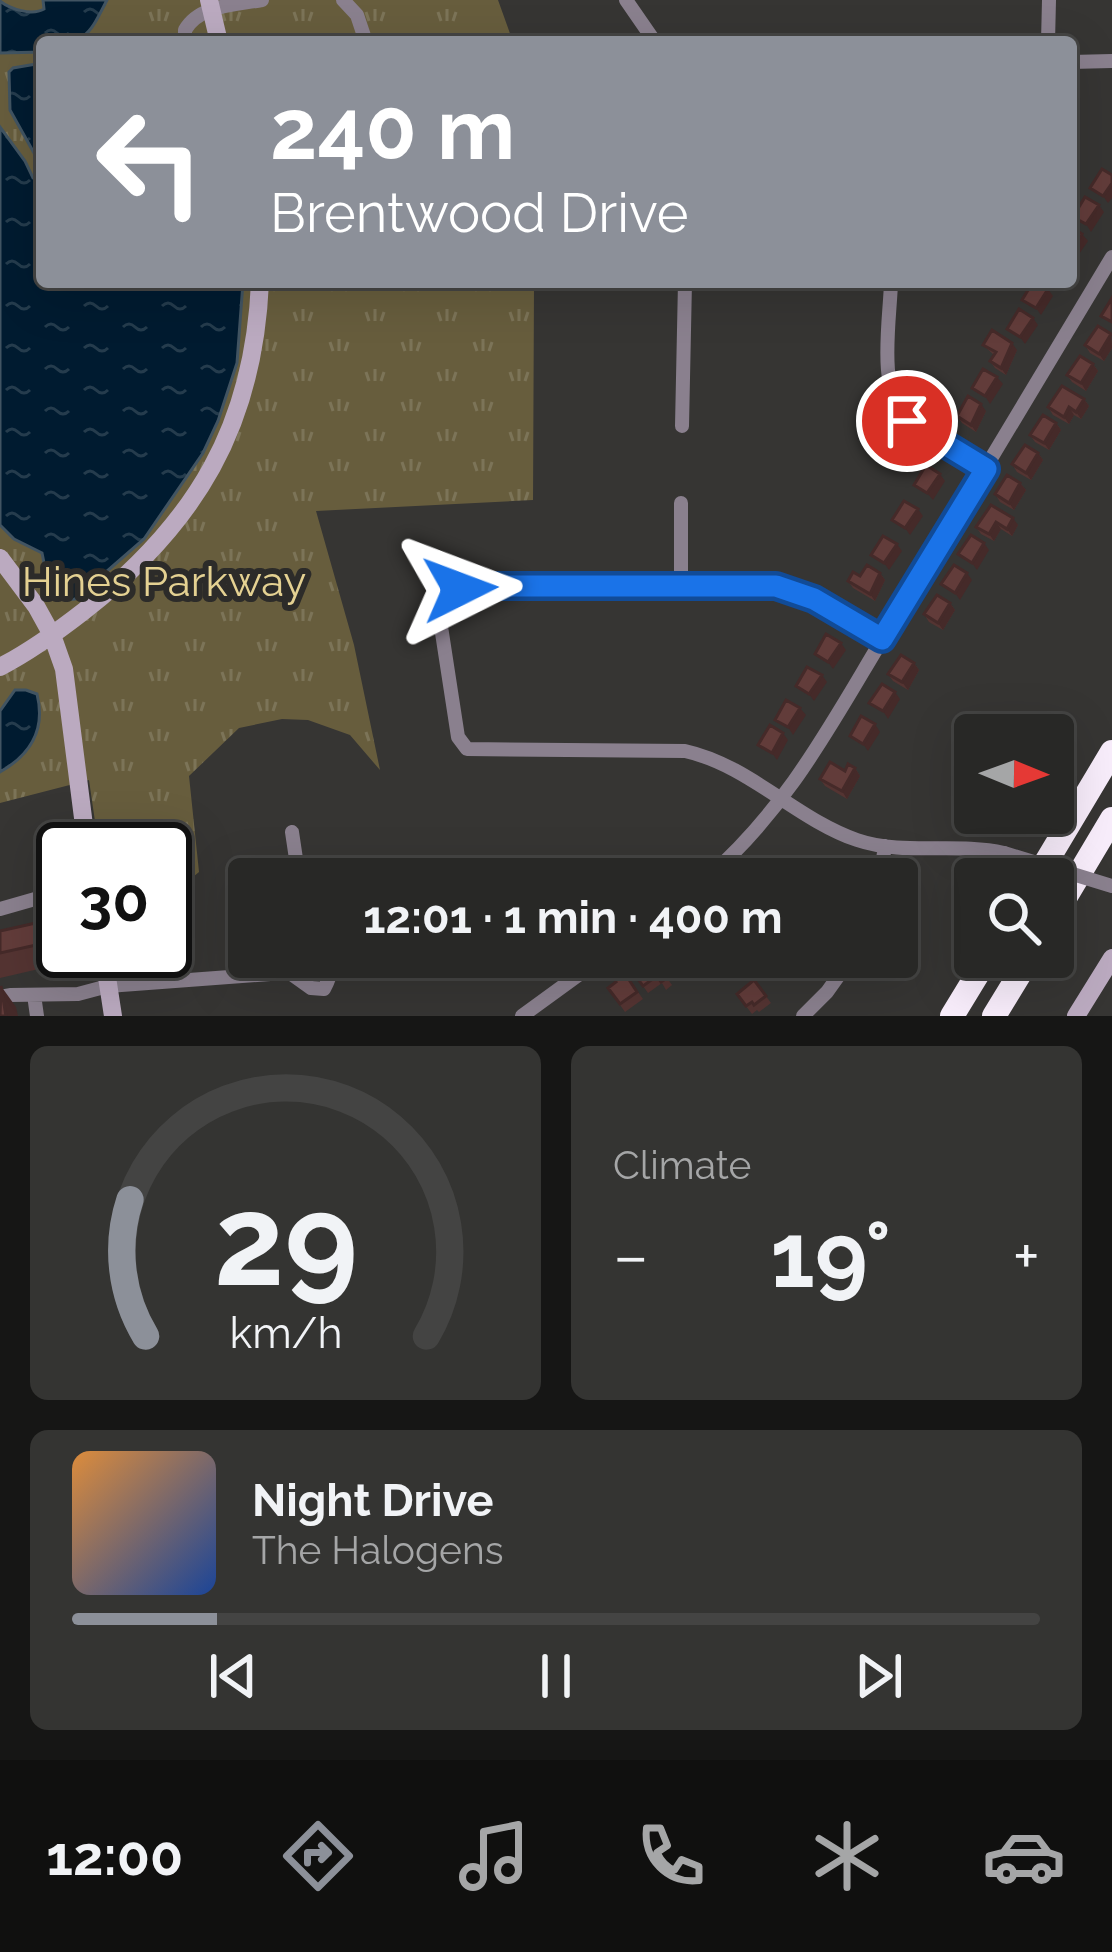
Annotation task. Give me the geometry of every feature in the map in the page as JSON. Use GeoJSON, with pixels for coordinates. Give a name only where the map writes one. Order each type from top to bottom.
{"type":"FeatureCollection","features":[{"type":"Feature","properties":{"kind":"highway"},"geometry":{"type":"LineString","coordinates":[[1049,858],[1112,752]]}},
{"type":"Feature","properties":{"kind":"highway"},"geometry":{"type":"LineString","coordinates":[[1074,883],[1112,819]]}},
{"type":"Feature","properties":{"kind":"highway"},"geometry":{"type":"LineString","coordinates":[[952,1016],[975,978]]}},
{"type":"Feature","properties":{"kind":"highway"},"geometry":{"type":"LineString","coordinates":[[994,1016],[1017,978]]}},
{"type":"Feature","properties":{"kind":"street"},"geometry":{"type":"LineString","coordinates":[[185,36],[191,19],[210,5],[262,0]]}},
{"type":"Feature","properties":{"kind":"street"},"geometry":{"type":"LineString","coordinates":[[343,0],[357,15],[364,36]]}},
{"type":"Feature","properties":{"kind":"street"},"geometry":{"type":"LineString","coordinates":[[626,0],[651,36]]}},
{"type":"Feature","properties":{"kind":"street"},"geometry":{"type":"LineString","coordinates":[[1048,0],[1048,36]]}},
{"type":"Feature","properties":{"kind":"street"},"geometry":{"type":"LineString","coordinates":[[210,5],[218,36]]}},
{"type":"Feature","properties":{"kind":"street"},"geometry":{"type":"LineString","coordinates":[[1077,62],[1112,61]]}},
{"type":"Feature","properties":{"kind":"street"},"geometry":{"type":"LineString","coordinates":[[730,858],[782,799],[840,714],[1112,256]]}},
{"type":"Feature","properties":{"kind":"street"},"geometry":{"type":"LineString","coordinates":[[0,667],[52,635],[145,560],[196,495],[218,457],[243,389],[259,288]]}},
{"type":"Feature","properties":{"kind":"street"},"geometry":{"type":"LineString","coordinates":[[682,426],[686,288]]}},
{"type":"Feature","properties":{"kind":"street"},"geometry":{"type":"LineString","coordinates":[[891,288],[887,374],[896,407],[914,426],[986,469]]}},
{"type":"Feature","properties":{"kind":"street"},"geometry":{"type":"LineString","coordinates":[[681,503],[682,585]]}},
{"type":"Feature","properties":{"kind":"street"},"geometry":{"type":"LineString","coordinates":[[0,558],[36,606],[64,669],[84,822]]}},
{"type":"Feature","properties":{"kind":"street"},"geometry":{"type":"LineString","coordinates":[[882,639],[814,599],[788,588],[763,585],[470,586],[448,598],[440,620],[463,747],[685,751],[718,762],[841,834],[885,847],[966,846],[1004,853],[1112,886]]}},
{"type":"Feature","properties":{"kind":"street"},"geometry":{"type":"LineString","coordinates":[[292,832],[296,858]]}},
{"type":"Feature","properties":{"kind":"street"},"geometry":{"type":"LineString","coordinates":[[883,858],[885,847]]}},
{"type":"Feature","properties":{"kind":"street"},"geometry":{"type":"LineString","coordinates":[[0,909],[36,899]]}},
{"type":"Feature","properties":{"kind":"street"},"geometry":{"type":"LineString","coordinates":[[1076,1016],[1112,958]]}},
{"type":"Feature","properties":{"kind":"street"},"geometry":{"type":"LineString","coordinates":[[0,997],[78,994],[108,986],[228,977]]}},
{"type":"Feature","properties":{"kind":"street"},"geometry":{"type":"LineString","coordinates":[[107,978],[113,1016]]}},
{"type":"Feature","properties":{"kind":"street"},"geometry":{"type":"LineString","coordinates":[[297,978],[311,988],[324,989],[330,978]]}},
{"type":"Feature","properties":{"kind":"street"},"geometry":{"type":"LineString","coordinates":[[522,1016],[575,978]]}},
{"type":"Feature","properties":{"kind":"street"},"geometry":{"type":"LineString","coordinates":[[802,1016],[837,978]]}},
{"type":"Feature","properties":{"kind":"street"},"geometry":{"type":"LineString","coordinates":[[34,995],[37,1016]]}},
{"type":"Feature","properties":{"kind":"green space","name":"Hines Parkway"},"geometry":{"type":"Polygon","coordinates":[[[0,0],[498,0],[511,36],[36,36],[36,288],[534,288],[533,500],[316,511],[354,645],[380,770],[350,735],[308,720],[282,719],[239,728],[189,776],[199,872],[192,878],[192,822],[95,822],[89,780],[0,803],[0,0]]]}},
{"type":"Feature","properties":{"kind":"water"},"geometry":{"type":"Polygon","coordinates":[[[43,0],[107,0],[84,36],[36,36],[36,52],[0,53],[0,1],[15,9],[44,9],[43,0]]]}},
{"type":"Feature","properties":{"kind":"water"},"geometry":{"type":"Polygon","coordinates":[[[36,64],[36,157],[10,110],[9,72],[36,64]]]}},
{"type":"Feature","properties":{"kind":"water"},"geometry":{"type":"Polygon","coordinates":[[[0,127],[33,178],[36,288],[243,288],[237,363],[203,453],[144,539],[75,599],[54,592],[42,553],[14,539],[0,525],[0,127]]]}},
{"type":"Feature","properties":{"kind":"water"},"geometry":{"type":"Polygon","coordinates":[[[15,690],[37,694],[37,730],[20,758],[0,772],[0,711],[15,690]]]}},
{"type":"Feature","properties":{"kind":"building"},"geometry":{"type":"Polygon","coordinates":[[[1102,169],[1112,175],[1103,196],[1090,188],[1102,169]]]}},
{"type":"Feature","properties":{"kind":"building"},"geometry":{"type":"Polygon","coordinates":[[[1085,197],[1099,205],[1086,224],[1077,219],[1085,197]]]}},
{"type":"Feature","properties":{"kind":"building"},"geometry":{"type":"Polygon","coordinates":[[[1029,288],[1048,289],[1036,308],[1022,300],[1029,288]]]}},
{"type":"Feature","properties":{"kind":"building"},"geometry":{"type":"Polygon","coordinates":[[[1112,298],[1112,322],[1101,316],[1112,298]]]}},
{"type":"Feature","properties":{"kind":"building"},"geometry":{"type":"Polygon","coordinates":[[[1019,309],[1033,318],[1020,337],[1007,329],[1019,309]]]}},
{"type":"Feature","properties":{"kind":"building"},"geometry":{"type":"Polygon","coordinates":[[[1098,326],[1111,334],[1099,354],[1085,345],[1098,326]]]}},
{"type":"Feature","properties":{"kind":"building"},"geometry":{"type":"Polygon","coordinates":[[[992,330],[1012,343],[1001,368],[990,361],[996,352],[983,345],[992,330]]]}},
{"type":"Feature","properties":{"kind":"building"},"geometry":{"type":"Polygon","coordinates":[[[1080,356],[1093,364],[1081,383],[1067,375],[1080,356]]]}},
{"type":"Feature","properties":{"kind":"building"},"geometry":{"type":"Polygon","coordinates":[[[983,369],[997,377],[985,396],[972,388],[983,369]]]}},
{"type":"Feature","properties":{"kind":"building"},"geometry":{"type":"Polygon","coordinates":[[[1062,386],[1084,399],[1076,412],[1069,407],[1064,417],[1048,407],[1062,386]]]}},
{"type":"Feature","properties":{"kind":"building"},"geometry":{"type":"Polygon","coordinates":[[[968,396],[981,404],[971,425],[957,416],[968,396]]]}},
{"type":"Feature","properties":{"kind":"building"},"geometry":{"type":"Polygon","coordinates":[[[1043,415],[1056,423],[1044,443],[1030,435],[1043,415]]]}},
{"type":"Feature","properties":{"kind":"building"},"geometry":{"type":"Polygon","coordinates":[[[1025,445],[1038,453],[1026,473],[1012,464],[1025,445]]]}},
{"type":"Feature","properties":{"kind":"building"},"geometry":{"type":"Polygon","coordinates":[[[926,465],[940,474],[927,493],[914,485],[926,465]]]}},
{"type":"Feature","properties":{"kind":"building"},"geometry":{"type":"Polygon","coordinates":[[[1007,475],[1020,483],[1009,503],[995,494],[1007,475]]]}},
{"type":"Feature","properties":{"kind":"building"},"geometry":{"type":"Polygon","coordinates":[[[904,501],[918,509],[905,528],[892,520],[904,501]]]}},
{"type":"Feature","properties":{"kind":"building"},"geometry":{"type":"Polygon","coordinates":[[[991,505],[1013,518],[1007,529],[996,522],[989,534],[976,527],[991,505]]]}},
{"type":"Feature","properties":{"kind":"building"},"geometry":{"type":"Polygon","coordinates":[[[971,535],[984,543],[972,563],[958,554],[971,535]]]}},
{"type":"Feature","properties":{"kind":"building"},"geometry":{"type":"Polygon","coordinates":[[[883,536],[897,544],[884,563],[871,555],[883,536]]]}},
{"type":"Feature","properties":{"kind":"building"},"geometry":{"type":"Polygon","coordinates":[[[867,565],[880,573],[870,594],[848,581],[853,572],[860,576],[867,565]]]}},
{"type":"Feature","properties":{"kind":"building"},"geometry":{"type":"Polygon","coordinates":[[[954,565],[967,573],[955,593],[941,584],[954,565]]]}},
{"type":"Feature","properties":{"kind":"building"},"geometry":{"type":"Polygon","coordinates":[[[937,595],[950,603],[938,623],[924,614],[937,595]]]}},
{"type":"Feature","properties":{"kind":"building"},"geometry":{"type":"Polygon","coordinates":[[[826,634],[841,643],[828,662],[815,654],[826,634]]]}},
{"type":"Feature","properties":{"kind":"building"},"geometry":{"type":"Polygon","coordinates":[[[901,655],[914,663],[902,682],[888,674],[901,655]]]}},
{"type":"Feature","properties":{"kind":"building"},"geometry":{"type":"Polygon","coordinates":[[[807,667],[822,675],[809,694],[796,686],[807,667]]]}},
{"type":"Feature","properties":{"kind":"building"},"geometry":{"type":"Polygon","coordinates":[[[882,684],[895,692],[883,711],[869,703],[882,684]]]}},
{"type":"Feature","properties":{"kind":"building"},"geometry":{"type":"Polygon","coordinates":[[[786,700],[800,708],[788,727],[775,720],[786,700]]]}},
{"type":"Feature","properties":{"kind":"building"},"geometry":{"type":"Polygon","coordinates":[[[861,716],[875,724],[863,744],[850,736],[861,716]]]}},
{"type":"Feature","properties":{"kind":"building"},"geometry":{"type":"Polygon","coordinates":[[[770,725],[783,733],[772,753],[758,745],[770,725]]]}},
{"type":"Feature","properties":{"kind":"building"},"geometry":{"type":"Polygon","coordinates":[[[830,762],[845,771],[848,764],[855,768],[842,791],[820,779],[830,762]]]}},
{"type":"Feature","properties":{"kind":"building"},"geometry":{"type":"Polygon","coordinates":[[[36,923],[36,945],[0,953],[0,931],[36,923]]]}},
{"type":"Feature","properties":{"kind":"building"},"geometry":{"type":"Polygon","coordinates":[[[628,978],[637,992],[620,1004],[608,988],[614,979],[628,978]]]}},
{"type":"Feature","properties":{"kind":"building"},"geometry":{"type":"Polygon","coordinates":[[[754,980],[766,996],[746,1006],[737,994],[754,980]]]}},
{"type":"Feature","properties":{"kind":"route"},"geometry":{"type":"LineString","coordinates":[[460,589],[776,586],[814,599],[882,639],[986,469],[907,421]]}}]}
